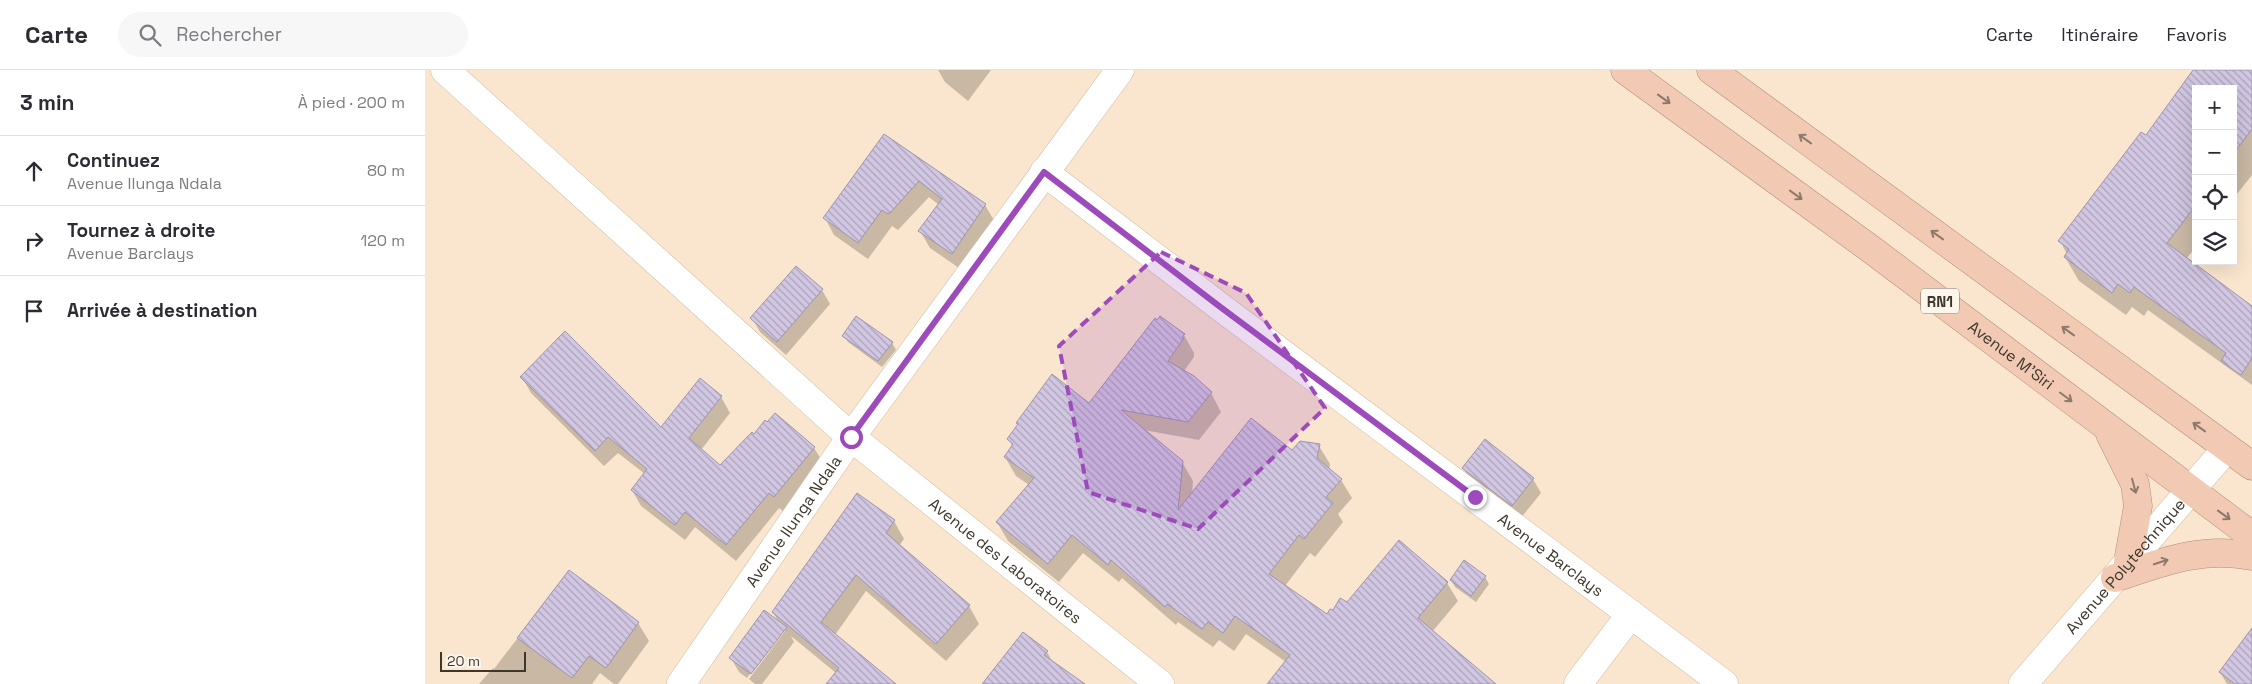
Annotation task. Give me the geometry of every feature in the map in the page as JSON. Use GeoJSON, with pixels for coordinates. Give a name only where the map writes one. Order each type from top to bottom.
{"type":"FeatureCollection","features":[{"type":"Feature","properties":{"kind":"highway","name":"Avenue M'Siri"},"geometry":{"type":"LineString","coordinates":[[1625,70],[1872,250],[2252,536]]}},
{"type":"Feature","properties":{"kind":"highway"},"geometry":{"type":"LineString","coordinates":[[1711,70],[2252,466]]}},
{"type":"Feature","properties":{"kind":"highway"},"geometry":{"type":"LineString","coordinates":[[2105,427],[2135,484],[2138,506],[2122,570],[2203,552],[2230,551],[2252,556]]}},
{"type":"Feature","properties":{"kind":"street","name":"Avenue des Laboratoires"},"geometry":{"type":"LineString","coordinates":[[445,70],[851,437],[1161,684]]}},
{"type":"Feature","properties":{"kind":"street","name":"Avenue Ilunga Ndala"},"geometry":{"type":"LineString","coordinates":[[681,684],[851,437],[1120,70]]}},
{"type":"Feature","properties":{"kind":"street","name":"Avenue Barclays"},"geometry":{"type":"LineString","coordinates":[[1044,172],[1219,306],[1724,684]]}},
{"type":"Feature","properties":{"kind":"street","name":"Avenue Polytechnique"},"geometry":{"type":"LineString","coordinates":[[2023,684],[2227,448]]}},
{"type":"Feature","properties":{"kind":"street"},"geometry":{"type":"LineString","coordinates":[[1578,684],[1631,614]]}},
{"type":"Feature","properties":{"kind":"highlighted area"},"geometry":{"type":"Polygon","coordinates":[[[1161,252],[1246,293],[1325,408],[1198,529],[1088,492],[1059,346],[1161,252]]]}},
{"type":"Feature","properties":{"kind":"building"},"geometry":{"type":"Polygon","coordinates":[[[2193,70],[2252,70],[2252,129],[2237,149],[2237,85],[2192,85],[2192,210],[2167,243],[2192,262],[2192,265],[2197,265],[2252,306],[2252,358],[2241,375],[2221,361],[2226,353],[2134,287],[2130,293],[2118,284],[2112,293],[2064,257],[2069,249],[2058,241],[2141,132],[2146,135],[2193,70]]]}},
{"type":"Feature","properties":{"kind":"building"},"geometry":{"type":"Polygon","coordinates":[[[884,134],[986,204],[952,254],[918,231],[942,199],[919,181],[891,212],[888,214],[882,210],[858,243],[823,218],[884,134]]]}},
{"type":"Feature","properties":{"kind":"building"},"geometry":{"type":"Polygon","coordinates":[[[796,266],[823,289],[777,342],[750,318],[796,266]]]}},
{"type":"Feature","properties":{"kind":"building"},"geometry":{"type":"Polygon","coordinates":[[[856,316],[893,342],[878,361],[842,336],[856,316]]]}},
{"type":"Feature","properties":{"kind":"building"},"geometry":{"type":"Polygon","coordinates":[[[1160,316],[1185,334],[1168,361],[1194,376],[1212,392],[1188,422],[1121,410],[1183,461],[1178,510],[1251,418],[1292,450],[1300,441],[1320,444],[1317,458],[1342,479],[1326,497],[1333,503],[1304,539],[1299,535],[1269,574],[1327,614],[1330,609],[1333,610],[1340,598],[1347,602],[1399,540],[1448,582],[1418,618],[1496,684],[1267,684],[1290,655],[1235,616],[1223,633],[1208,622],[1202,629],[1167,604],[1165,607],[1111,560],[1108,565],[1072,535],[1048,564],[996,522],[1034,478],[1004,457],[1013,444],[1007,439],[1018,424],[1016,423],[1052,374],[1089,403],[1155,318],[1157,320],[1160,316]]]}},
{"type":"Feature","properties":{"kind":"building"},"geometry":{"type":"Polygon","coordinates":[[[565,331],[661,427],[700,378],[722,396],[689,438],[720,465],[752,432],[754,434],[765,420],[767,422],[775,413],[815,447],[774,497],[769,493],[726,545],[685,512],[675,525],[631,490],[647,469],[608,437],[595,451],[520,377],[565,331]]]}},
{"type":"Feature","properties":{"kind":"building"},"geometry":{"type":"Polygon","coordinates":[[[1485,439],[1534,478],[1512,506],[1462,468],[1485,439]]]}},
{"type":"Feature","properties":{"kind":"building"},"geometry":{"type":"Polygon","coordinates":[[[857,493],[895,520],[886,533],[970,605],[936,644],[856,575],[821,622],[896,684],[826,684],[839,668],[772,612],[857,493]]]}},
{"type":"Feature","properties":{"kind":"building"},"geometry":{"type":"Polygon","coordinates":[[[1464,560],[1486,576],[1471,596],[1450,580],[1464,560]]]}},
{"type":"Feature","properties":{"kind":"building"},"geometry":{"type":"Polygon","coordinates":[[[569,570],[639,622],[606,668],[589,656],[572,678],[517,638],[569,570]]]}},
{"type":"Feature","properties":{"kind":"building"},"geometry":{"type":"Polygon","coordinates":[[[764,610],[787,627],[751,674],[729,658],[764,610]]]}},
{"type":"Feature","properties":{"kind":"building"},"geometry":{"type":"Polygon","coordinates":[[[2252,628],[2252,684],[2235,684],[2219,672],[2252,628]]]}},
{"type":"Feature","properties":{"kind":"building"},"geometry":{"type":"Polygon","coordinates":[[[1023,632],[1048,651],[1044,655],[1085,684],[982,684],[1023,632]]]}},
{"type":"Feature","properties":{"kind":"route"},"geometry":{"type":"LineString","coordinates":[[851,437],[1044,172],[1219,306],[1475,497]]}}]}
